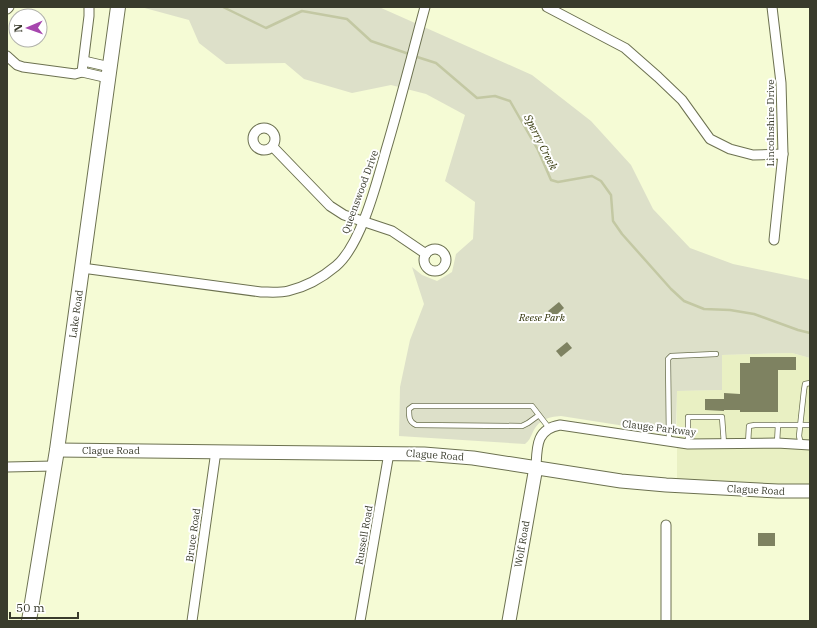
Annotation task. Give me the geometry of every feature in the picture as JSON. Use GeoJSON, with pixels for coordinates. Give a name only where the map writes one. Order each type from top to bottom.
{"type":"FeatureCollection","features":[{"type":"Feature","properties":{"kind":"main road","name":"Lake Road"},"geometry":{"type":"LineString","coordinates":[[30,621],[57,450],[118,7]]}},
{"type":"Feature","properties":{"kind":"main road","name":"Clague Road"},"geometry":{"type":"LineString","coordinates":[[57,450],[424,454],[473,458],[621,480],[666,485],[810,492]]}},
{"type":"Feature","properties":{"kind":"main road","name":"Wolf Road"},"geometry":{"type":"LineString","coordinates":[[509,621],[536,467]]}},
{"type":"Feature","properties":{"kind":"street"},"geometry":{"type":"LineString","coordinates":[[82,72],[89,7]]}},
{"type":"Feature","properties":{"kind":"street","name":"Queenswood Drive"},"geometry":{"type":"LineString","coordinates":[[82,268],[261,292],[288,291],[312,282],[337,266],[352,246],[363,221],[376,184],[425,7]]}},
{"type":"Feature","properties":{"kind":"street"},"geometry":{"type":"LineString","coordinates":[[547,7],[625,48],[682,100],[710,139],[730,150],[753,155],[783,154]]}},
{"type":"Feature","properties":{"kind":"street","name":"Lincolnshire Drive"},"geometry":{"type":"LineString","coordinates":[[772,7],[781,83],[783,154],[774,240]]}},
{"type":"Feature","properties":{"kind":"street"},"geometry":{"type":"LineString","coordinates":[[9,59],[17,65],[23,67],[45,70],[76,74],[82,72],[109,72]]}},
{"type":"Feature","properties":{"kind":"street"},"geometry":{"type":"LineString","coordinates":[[84,61],[109,72]]}},
{"type":"Feature","properties":{"kind":"street"},"geometry":{"type":"LineString","coordinates":[[273,147],[330,206],[344,215],[392,231],[426,254]]}},
{"type":"Feature","properties":{"kind":"street","name":"Clauge Parkway"},"geometry":{"type":"LineString","coordinates":[[549,428],[560,425],[688,444],[807,444]]}},
{"type":"Feature","properties":{"kind":"street"},"geometry":{"type":"LineString","coordinates":[[536,467],[539,439],[549,428]]}},
{"type":"Feature","properties":{"kind":"street","name":"Bruce Road"},"geometry":{"type":"LineString","coordinates":[[192,621],[216,451]]}},
{"type":"Feature","properties":{"kind":"street","name":"Russell Road"},"geometry":{"type":"LineString","coordinates":[[360,621],[389,453]]}},
{"type":"Feature","properties":{"kind":"street"},"geometry":{"type":"LineString","coordinates":[[7,467],[54,466]]}},
{"type":"Feature","properties":{"kind":"street"},"geometry":{"type":"LineString","coordinates":[[666,524],[666,621]]}},
{"type":"Feature","properties":{"kind":"lane"},"geometry":{"type":"LineString","coordinates":[[669,442],[668,360],[671,356],[716,354]]}},
{"type":"Feature","properties":{"kind":"lane"},"geometry":{"type":"LineString","coordinates":[[807,444],[800,436],[800,425],[804,390],[806,384],[810,383]]}},
{"type":"Feature","properties":{"kind":"lane"},"geometry":{"type":"LineString","coordinates":[[539,415],[522,426],[416,425],[412,423],[409,417],[409,409],[413,406],[532,406],[539,415],[549,428]]}},
{"type":"Feature","properties":{"kind":"lane"},"geometry":{"type":"LineString","coordinates":[[688,444],[688,417],[722,417],[724,444]]}},
{"type":"Feature","properties":{"kind":"lane"},"geometry":{"type":"LineString","coordinates":[[778,425],[778,444]]}},
{"type":"Feature","properties":{"kind":"lane"},"geometry":{"type":"LineString","coordinates":[[748,444],[750,426],[810,425]]}},
{"type":"Feature","properties":{"kind":"shaded area"},"geometry":{"type":"Polygon","coordinates":[[[792,353],[810,358],[810,486],[677,480],[677,391],[722,390],[722,355],[792,353]]]}},
{"type":"Feature","properties":{"kind":"green space","name":"Reese Park"},"geometry":{"type":"Polygon","coordinates":[[[141,7],[379,7],[532,75],[591,121],[631,165],[653,209],[690,248],[733,264],[810,280],[810,358],[792,353],[722,355],[722,390],[677,391],[676,434],[561,416],[547,418],[540,422],[525,444],[399,436],[400,387],[410,340],[424,304],[412,267],[422,275],[437,281],[452,272],[456,254],[473,239],[475,202],[445,181],[465,115],[426,94],[391,85],[352,93],[304,79],[285,63],[226,64],[199,43],[189,20],[141,7]]]}},
{"type":"Feature","properties":{"kind":"building"},"geometry":{"type":"Polygon","coordinates":[[[559,302],[564,308],[554,317],[548,311],[559,302]]]}},
{"type":"Feature","properties":{"kind":"building"},"geometry":{"type":"Polygon","coordinates":[[[567,342],[572,348],[561,357],[556,351],[567,342]]]}},
{"type":"Feature","properties":{"kind":"building"},"geometry":{"type":"Polygon","coordinates":[[[750,357],[796,357],[796,370],[778,370],[778,412],[705,410],[705,399],[724,399],[724,393],[740,394],[740,363],[750,363],[750,357]]]}},
{"type":"Feature","properties":{"kind":"building"},"geometry":{"type":"Polygon","coordinates":[[[758,533],[775,533],[775,546],[758,546],[758,533]]]}},
{"type":"Feature","properties":{"kind":"waterway","name":"Sperry Creek"},"geometry":{"type":"LineString","coordinates":[[223,7],[266,28],[302,11],[347,19],[371,41],[409,54]]}},
{"type":"Feature","properties":{"kind":"waterway","name":"Sperry Creek"},"geometry":{"type":"LineString","coordinates":[[414,56],[436,63],[477,98],[495,96],[510,101],[538,150],[551,180],[558,182],[592,176],[601,181],[611,195],[613,221],[622,234],[671,289],[684,301],[704,309],[730,310],[754,314],[810,333]]}}]}
